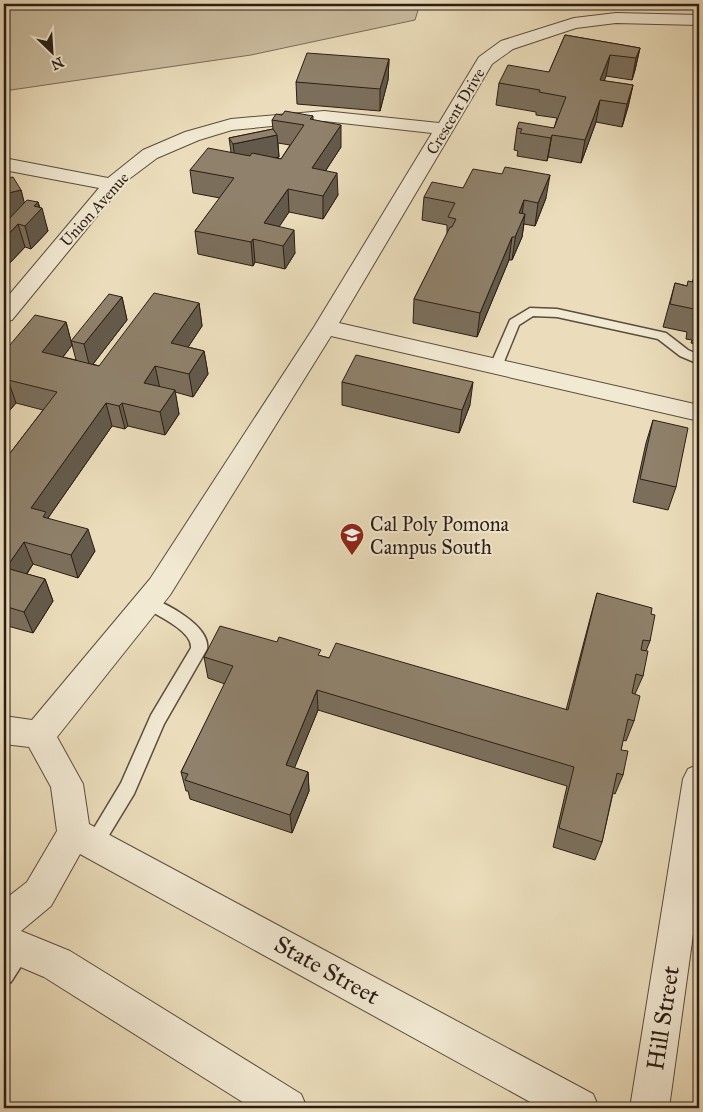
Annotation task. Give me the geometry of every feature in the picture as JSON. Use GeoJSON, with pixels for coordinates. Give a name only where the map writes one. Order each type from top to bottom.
{"type":"FeatureCollection","features":[{"type":"Feature","properties":{"kind":"street","name":"Crescent Drive"},"geometry":{"type":"LineString","coordinates":[[38,735],[160,588],[325,327],[485,61],[507,45],[574,23],[616,18],[699,20]]}},
{"type":"Feature","properties":{"kind":"street","name":"Union Avenue"},"geometry":{"type":"LineString","coordinates":[[4,315],[118,178],[150,154],[192,136],[231,125],[324,116],[444,129]]}},
{"type":"Feature","properties":{"kind":"street"},"geometry":{"type":"LineString","coordinates":[[4,164],[112,185]]}},
{"type":"Feature","properties":{"kind":"street"},"geometry":{"type":"LineString","coordinates":[[325,327],[699,413]]}},
{"type":"Feature","properties":{"kind":"street"},"geometry":{"type":"LineString","coordinates":[[4,730],[38,735],[67,784],[84,839],[39,894],[8,947],[57,964],[287,1108]]}},
{"type":"Feature","properties":{"kind":"street","name":"Hill Street"},"geometry":{"type":"LineString","coordinates":[[649,1108],[699,779]]}},
{"type":"Feature","properties":{"kind":"street","name":"State Street"},"geometry":{"type":"LineString","coordinates":[[84,839],[579,1108]]}},
{"type":"Feature","properties":{"kind":"lane"},"geometry":{"type":"LineString","coordinates":[[496,366],[514,323],[530,312],[556,314],[662,336],[684,353],[699,360]]}},
{"type":"Feature","properties":{"kind":"lane"},"geometry":{"type":"LineString","coordinates":[[84,839],[128,788],[157,720],[199,649],[200,644],[190,628],[175,617],[148,603]]}},
{"type":"Feature","properties":{"kind":"shaded area"},"geometry":{"type":"Polygon","coordinates":[[[4,4],[420,4],[415,20],[251,55],[4,91],[4,4]]]}},
{"type":"Feature","properties":{"kind":"building"},"geometry":{"type":"Polygon","coordinates":[[[565,35],[640,48],[636,58],[610,55],[600,80],[633,85],[627,104],[600,100],[585,140],[552,135],[551,138],[520,133],[522,129],[517,128],[519,122],[554,128],[566,97],[539,92],[540,90],[499,83],[508,65],[549,72],[565,35]]]}},
{"type":"Feature","properties":{"kind":"building"},"geometry":{"type":"Polygon","coordinates":[[[307,53],[389,59],[380,89],[296,82],[307,53]]]}},
{"type":"Feature","properties":{"kind":"building"},"geometry":{"type":"Polygon","coordinates":[[[285,111],[313,116],[310,119],[341,125],[312,168],[337,173],[323,196],[288,189],[264,223],[294,230],[283,246],[253,239],[251,242],[195,231],[234,178],[190,170],[208,148],[250,156],[252,153],[281,159],[304,125],[272,120],[276,114],[282,115],[285,111]]]}},
{"type":"Feature","properties":{"kind":"building"},"geometry":{"type":"Polygon","coordinates":[[[273,129],[277,135],[233,144],[229,138],[273,129]]]}},
{"type":"Feature","properties":{"kind":"building"},"geometry":{"type":"Polygon","coordinates":[[[505,167],[550,175],[538,203],[524,200],[519,213],[525,214],[515,237],[512,237],[480,313],[414,299],[450,227],[452,227],[456,219],[448,217],[455,203],[424,197],[432,182],[463,188],[473,169],[502,174],[505,167]]]}},
{"type":"Feature","properties":{"kind":"building"},"geometry":{"type":"Polygon","coordinates":[[[13,177],[21,190],[4,194],[4,179],[13,177]]]}},
{"type":"Feature","properties":{"kind":"building"},"geometry":{"type":"Polygon","coordinates":[[[27,200],[38,202],[34,206],[42,208],[25,226],[18,224],[4,239],[4,220],[7,221],[27,200]]]}},
{"type":"Feature","properties":{"kind":"building"},"geometry":{"type":"Polygon","coordinates":[[[695,275],[699,276],[699,317],[693,316],[694,309],[670,304],[675,283],[687,286],[688,281],[693,282],[695,275]]]}},
{"type":"Feature","properties":{"kind":"building"},"geometry":{"type":"Polygon","coordinates":[[[154,293],[199,303],[171,343],[204,351],[189,374],[155,366],[144,383],[175,390],[160,412],[122,403],[119,406],[106,403],[31,508],[46,512],[43,517],[88,529],[71,555],[24,542],[6,568],[45,579],[24,612],[4,606],[4,461],[57,392],[8,380],[4,384],[4,352],[35,315],[66,322],[42,352],[99,366],[154,293]]]}},
{"type":"Feature","properties":{"kind":"building"},"geometry":{"type":"Polygon","coordinates":[[[109,294],[122,297],[84,344],[71,341],[109,294]]]}},
{"type":"Feature","properties":{"kind":"building"},"geometry":{"type":"Polygon","coordinates":[[[356,355],[473,382],[462,410],[342,382],[356,355]]]}},
{"type":"Feature","properties":{"kind":"building"},"geometry":{"type":"Polygon","coordinates":[[[653,420],[688,428],[676,487],[640,479],[653,420]]]}},
{"type":"Feature","properties":{"kind":"building"},"geometry":{"type":"Polygon","coordinates":[[[597,593],[652,608],[651,614],[655,615],[650,641],[643,640],[641,650],[648,651],[643,676],[636,674],[632,693],[640,696],[634,721],[628,719],[621,750],[628,751],[623,775],[617,773],[602,842],[559,828],[574,767],[317,690],[286,765],[308,772],[290,815],[185,780],[188,774],[181,772],[233,666],[204,657],[220,626],[277,642],[279,637],[321,650],[318,655],[329,658],[336,643],[568,710],[597,593]]]}},
{"type":"Feature","properties":{"kind":"place","name":"Cal Poly Pomona Campus South"},"geometry":{"type":"Point","coordinates":[352,556]}}]}
